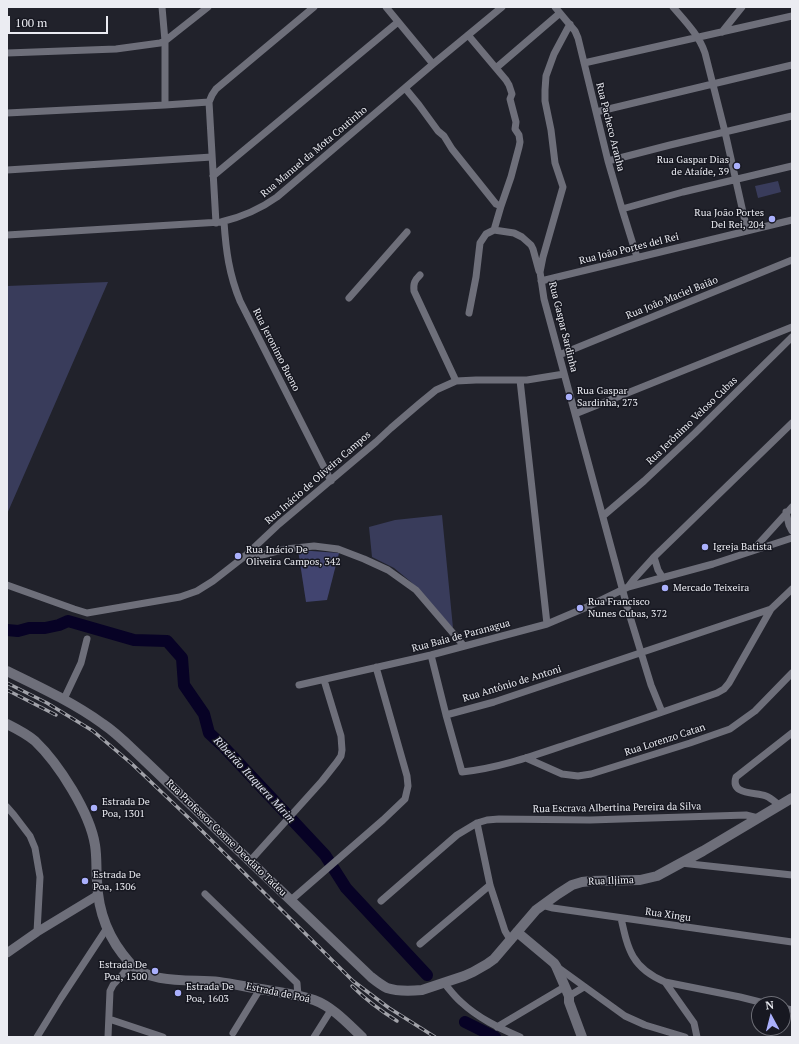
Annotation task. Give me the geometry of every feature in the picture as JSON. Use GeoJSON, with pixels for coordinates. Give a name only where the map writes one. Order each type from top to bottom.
{"type":"FeatureCollection","features":[{"type":"Feature","properties":{"kind":"main road","name":"Rua Professor Cosme Deodato Tadeu"},"geometry":{"type":"LineString","coordinates":[[7,671],[64,699],[104,724],[143,758],[371,977],[387,988],[416,991],[444,983]]}},
{"type":"Feature","properties":{"kind":"main road","name":"Estrada de Poá"},"geometry":{"type":"LineString","coordinates":[[7,724],[23,732],[35,741],[47,754],[58,768],[88,819],[95,846],[98,895],[103,917],[118,949],[131,965],[151,976],[167,980],[217,982],[240,985],[315,1000],[332,1010],[362,1037]]}},
{"type":"Feature","properties":{"kind":"main road","name":"Rua Iljima"},"geometry":{"type":"LineString","coordinates":[[444,983],[473,972],[494,959],[542,905],[572,885],[591,881],[640,880],[656,876],[792,798]]}},
{"type":"Feature","properties":{"kind":"main road"},"geometry":{"type":"LineString","coordinates":[[517,932],[553,964],[569,999],[582,1037]]}},
{"type":"Feature","properties":{"kind":"main road"},"geometry":{"type":"LineString","coordinates":[[553,964],[551,967],[565,998],[569,999]]}},
{"type":"Feature","properties":{"kind":"street"},"geometry":{"type":"LineString","coordinates":[[162,7],[165,41],[165,105]]}},
{"type":"Feature","properties":{"kind":"street"},"geometry":{"type":"LineString","coordinates":[[7,53],[116,49],[160,43],[165,41],[208,7]]}},
{"type":"Feature","properties":{"kind":"street"},"geometry":{"type":"LineString","coordinates":[[300,7],[306,14]]}},
{"type":"Feature","properties":{"kind":"street"},"geometry":{"type":"LineString","coordinates":[[216,223],[209,102],[212,95],[216,89],[314,7]]}},
{"type":"Feature","properties":{"kind":"street"},"geometry":{"type":"LineString","coordinates":[[386,7],[433,64]]}},
{"type":"Feature","properties":{"kind":"street","name":"Rua Manuel da Mota Coutinho"},"geometry":{"type":"LineString","coordinates":[[7,235],[216,223],[243,216],[259,209],[277,197],[502,7]]}},
{"type":"Feature","properties":{"kind":"street"},"geometry":{"type":"LineString","coordinates":[[673,7],[703,45],[725,132],[747,230]]}},
{"type":"Feature","properties":{"kind":"street"},"geometry":{"type":"LineString","coordinates":[[722,32],[742,7]]}},
{"type":"Feature","properties":{"kind":"street"},"geometry":{"type":"LineString","coordinates":[[496,68],[557,10]]}},
{"type":"Feature","properties":{"kind":"street","name":"Rua Pacheco Aranha"},"geometry":{"type":"LineString","coordinates":[[557,10],[570,24],[578,38],[608,162],[637,257]]}},
{"type":"Feature","properties":{"kind":"street"},"geometry":{"type":"LineString","coordinates":[[584,63],[792,16]]}},
{"type":"Feature","properties":{"kind":"street"},"geometry":{"type":"LineString","coordinates":[[213,176],[398,22]]}},
{"type":"Feature","properties":{"kind":"street","name":"Rua Gaspar Sardinha"},"geometry":{"type":"LineString","coordinates":[[570,24],[554,54],[546,76],[545,101],[555,163],[563,187],[543,257],[540,272],[541,281],[544,299],[603,516],[625,588],[651,685],[662,712]]}},
{"type":"Feature","properties":{"kind":"street"},"geometry":{"type":"LineString","coordinates":[[468,35],[506,80],[510,88],[512,94],[510,99],[516,122],[515,129],[519,135],[520,142],[511,177],[494,230]]}},
{"type":"Feature","properties":{"kind":"street"},"geometry":{"type":"LineString","coordinates":[[596,112],[792,65]]}},
{"type":"Feature","properties":{"kind":"street"},"geometry":{"type":"LineString","coordinates":[[405,88],[496,204],[501,206]]}},
{"type":"Feature","properties":{"kind":"street"},"geometry":{"type":"LineString","coordinates":[[7,113],[209,102]]}},
{"type":"Feature","properties":{"kind":"street"},"geometry":{"type":"LineString","coordinates":[[608,162],[670,144],[792,116]]}},
{"type":"Feature","properties":{"kind":"street"},"geometry":{"type":"LineString","coordinates":[[7,170],[212,157]]}},
{"type":"Feature","properties":{"kind":"street"},"geometry":{"type":"LineString","coordinates":[[622,209],[683,192],[792,166]]}},
{"type":"Feature","properties":{"kind":"street","name":"Rua João Portes del Rei"},"geometry":{"type":"LineString","coordinates":[[541,281],[792,220]]}},
{"type":"Feature","properties":{"kind":"street","name":"Rua Jeronimo Bueno"},"geometry":{"type":"LineString","coordinates":[[224,222],[229,269],[237,295],[331,481]]}},
{"type":"Feature","properties":{"kind":"street"},"geometry":{"type":"LineString","coordinates":[[469,313],[480,243],[486,234],[494,230],[514,233],[525,239],[533,249],[540,272]]}},
{"type":"Feature","properties":{"kind":"street"},"geometry":{"type":"LineString","coordinates":[[349,298],[407,232]]}},
{"type":"Feature","properties":{"kind":"street","name":"Rua João Maciel Baião"},"geometry":{"type":"LineString","coordinates":[[559,355],[792,260]]}},
{"type":"Feature","properties":{"kind":"street"},"geometry":{"type":"LineString","coordinates":[[420,275],[415,280],[414,290],[456,381]]}},
{"type":"Feature","properties":{"kind":"street"},"geometry":{"type":"LineString","coordinates":[[575,414],[792,327]]}},
{"type":"Feature","properties":{"kind":"street","name":"Rua Jerônimo Veloso Cubas"},"geometry":{"type":"LineString","coordinates":[[603,516],[656,470],[792,337]]}},
{"type":"Feature","properties":{"kind":"street","name":"Rua Inácio de Oliveira Campos"},"geometry":{"type":"LineString","coordinates":[[7,584],[87,613],[180,597],[197,591],[213,581],[245,556],[279,524],[436,390],[456,381],[520,380],[564,374]]}},
{"type":"Feature","properties":{"kind":"street"},"geometry":{"type":"LineString","coordinates":[[520,380],[547,624]]}},
{"type":"Feature","properties":{"kind":"street"},"geometry":{"type":"LineString","coordinates":[[625,588],[654,557],[792,424]]}},
{"type":"Feature","properties":{"kind":"street"},"geometry":{"type":"LineString","coordinates":[[751,551],[792,507]]}},
{"type":"Feature","properties":{"kind":"street"},"geometry":{"type":"LineString","coordinates":[[786,512],[792,531]]}},
{"type":"Feature","properties":{"kind":"street"},"geometry":{"type":"LineString","coordinates":[[625,588],[713,564],[792,538]]}},
{"type":"Feature","properties":{"kind":"street"},"geometry":{"type":"LineString","coordinates":[[245,556],[258,556],[286,549],[314,546],[338,549],[364,559],[388,570],[416,590],[464,646]]}},
{"type":"Feature","properties":{"kind":"street"},"geometry":{"type":"LineString","coordinates":[[654,557],[658,570],[663,578]]}},
{"type":"Feature","properties":{"kind":"street","name":"Rua Baia de Paranagua"},"geometry":{"type":"LineString","coordinates":[[299,685],[431,655],[547,624],[587,607],[625,588]]}},
{"type":"Feature","properties":{"kind":"street"},"geometry":{"type":"LineString","coordinates":[[431,655],[462,772],[494,768],[662,712],[717,693],[724,689],[729,683],[771,609],[792,589]]}},
{"type":"Feature","properties":{"kind":"street","name":"Rua Antônio de Antoni"},"geometry":{"type":"LineString","coordinates":[[446,715],[494,702],[771,609]]}},
{"type":"Feature","properties":{"kind":"street"},"geometry":{"type":"LineString","coordinates":[[64,699],[81,664],[87,639]]}},
{"type":"Feature","properties":{"kind":"street"},"geometry":{"type":"LineString","coordinates":[[291,900],[405,799],[408,786],[408,776],[376,667]]}},
{"type":"Feature","properties":{"kind":"street","name":"Rua Lorenzo Catan"},"geometry":{"type":"LineString","coordinates":[[526,758],[562,774],[578,776],[591,774],[690,743],[730,729],[755,711],[792,673]]}},
{"type":"Feature","properties":{"kind":"street"},"geometry":{"type":"LineString","coordinates":[[250,861],[341,756],[341,736],[324,680]]}},
{"type":"Feature","properties":{"kind":"street"},"geometry":{"type":"LineString","coordinates":[[779,805],[766,796],[739,790],[734,781],[736,777],[792,733]]}},
{"type":"Feature","properties":{"kind":"street"},"geometry":{"type":"LineString","coordinates":[[7,808],[30,836],[35,848],[40,878],[37,932]]}},
{"type":"Feature","properties":{"kind":"street","name":"Rua Escrava Albertina Pereira da Silva"},"geometry":{"type":"LineString","coordinates":[[381,901],[457,835],[477,823],[487,820],[590,820],[746,815],[758,818]]}},
{"type":"Feature","properties":{"kind":"street"},"geometry":{"type":"LineString","coordinates":[[477,823],[490,885],[505,931],[510,941]]}},
{"type":"Feature","properties":{"kind":"street"},"geometry":{"type":"LineString","coordinates":[[681,863],[792,875]]}},
{"type":"Feature","properties":{"kind":"street"},"geometry":{"type":"LineString","coordinates":[[420,944],[490,885]]}},
{"type":"Feature","properties":{"kind":"street"},"geometry":{"type":"LineString","coordinates":[[205,894],[297,983],[298,996]]}},
{"type":"Feature","properties":{"kind":"street"},"geometry":{"type":"LineString","coordinates":[[7,953],[37,932],[98,895]]}},
{"type":"Feature","properties":{"kind":"street","name":"Rua Xingu"},"geometry":{"type":"LineString","coordinates":[[542,905],[552,908],[792,942]]}},
{"type":"Feature","properties":{"kind":"street"},"geometry":{"type":"LineString","coordinates":[[621,918],[626,943],[634,959],[641,968],[654,977],[665,982],[751,1000]]}},
{"type":"Feature","properties":{"kind":"street"},"geometry":{"type":"LineString","coordinates":[[37,1037],[107,928]]}},
{"type":"Feature","properties":{"kind":"street"},"geometry":{"type":"LineString","coordinates":[[553,964],[625,1016],[645,1025],[685,1037]]}},
{"type":"Feature","properties":{"kind":"street"},"geometry":{"type":"LineString","coordinates":[[108,1037],[110,991],[113,985],[131,965]]}},
{"type":"Feature","properties":{"kind":"street"},"geometry":{"type":"LineString","coordinates":[[665,982],[694,1023],[697,1037]]}},
{"type":"Feature","properties":{"kind":"street"},"geometry":{"type":"LineString","coordinates":[[444,983],[461,1002],[497,1027],[520,1037]]}},
{"type":"Feature","properties":{"kind":"street"},"geometry":{"type":"LineString","coordinates":[[569,999],[584,987]]}},
{"type":"Feature","properties":{"kind":"street"},"geometry":{"type":"LineString","coordinates":[[233,1033],[260,989]]}},
{"type":"Feature","properties":{"kind":"street"},"geometry":{"type":"LineString","coordinates":[[497,1027],[561,989]]}},
{"type":"Feature","properties":{"kind":"street"},"geometry":{"type":"LineString","coordinates":[[314,1037],[332,1010]]}},
{"type":"Feature","properties":{"kind":"street"},"geometry":{"type":"LineString","coordinates":[[109,1019],[163,1037]]}},
{"type":"Feature","properties":{"kind":"shaded area"},"geometry":{"type":"Polygon","coordinates":[[[778,181],[781,192],[758,198],[755,186],[778,181]]]}},
{"type":"Feature","properties":{"kind":"shaded area"},"geometry":{"type":"Polygon","coordinates":[[[108,282],[7,514],[7,286],[108,282]]]}},
{"type":"Feature","properties":{"kind":"shaded area"},"geometry":{"type":"Polygon","coordinates":[[[442,515],[453,628],[411,582],[394,568],[372,557],[369,527],[395,520],[442,515]]]}},
{"type":"Feature","properties":{"kind":"shaded area"},"geometry":{"type":"Polygon","coordinates":[[[298,550],[339,553],[327,600],[306,602],[298,550]]]}},
{"type":"Feature","properties":{"kind":"waterway","name":"Ribeirão Itaquera Mirim"},"geometry":{"type":"LineString","coordinates":[[7,630],[18,631],[29,628],[45,628],[59,625],[68,621],[134,640],[167,641],[182,658],[184,685],[204,714],[209,733],[325,855],[346,888],[427,975]]}},
{"type":"Feature","properties":{"kind":"waterway","name":"Ribeirão Itaquera Mirim"},"geometry":{"type":"LineString","coordinates":[[465,1022],[495,1037]]}},
{"type":"Feature","properties":{"kind":"railway"},"geometry":{"type":"LineString","coordinates":[[7,683],[47,703],[93,731],[132,764],[192,821],[353,981],[389,1008],[435,1037]]}},
{"type":"Feature","properties":{"kind":"railway"},"geometry":{"type":"LineString","coordinates":[[7,690],[56,715]]}},
{"type":"Feature","properties":{"kind":"railway"},"geometry":{"type":"LineString","coordinates":[[352,986],[373,1005],[397,1021]]}},
{"type":"Feature","properties":{"kind":"place","name":"Rua Gaspar Dias de Ataíde, 39"},"geometry":{"type":"Point","coordinates":[737,166]}},
{"type":"Feature","properties":{"kind":"place","name":"Rua João Portes Del Rei, 204"},"geometry":{"type":"Point","coordinates":[772,219]}},
{"type":"Feature","properties":{"kind":"place","name":"Rua Gaspar Sardinha, 273"},"geometry":{"type":"Point","coordinates":[569,397]}},
{"type":"Feature","properties":{"kind":"place","name":"Igreja Batista"},"geometry":{"type":"Point","coordinates":[705,547]}},
{"type":"Feature","properties":{"kind":"place","name":"Rua Inácio De Oliveira Campos, 342"},"geometry":{"type":"Point","coordinates":[238,556]}},
{"type":"Feature","properties":{"kind":"place","name":"Mercado Teixeira"},"geometry":{"type":"Point","coordinates":[665,588]}},
{"type":"Feature","properties":{"kind":"place","name":"Rua Francisco Nunes Cubas, 372"},"geometry":{"type":"Point","coordinates":[580,608]}},
{"type":"Feature","properties":{"kind":"place","name":"Estrada De Poa, 1301"},"geometry":{"type":"Point","coordinates":[94,808]}},
{"type":"Feature","properties":{"kind":"place","name":"Estrada De Poa, 1306"},"geometry":{"type":"Point","coordinates":[85,881]}},
{"type":"Feature","properties":{"kind":"place","name":"Estrada De Poa, 1500"},"geometry":{"type":"Point","coordinates":[155,971]}},
{"type":"Feature","properties":{"kind":"place","name":"Estrada De Poa, 1603"},"geometry":{"type":"Point","coordinates":[178,993]}}]}
